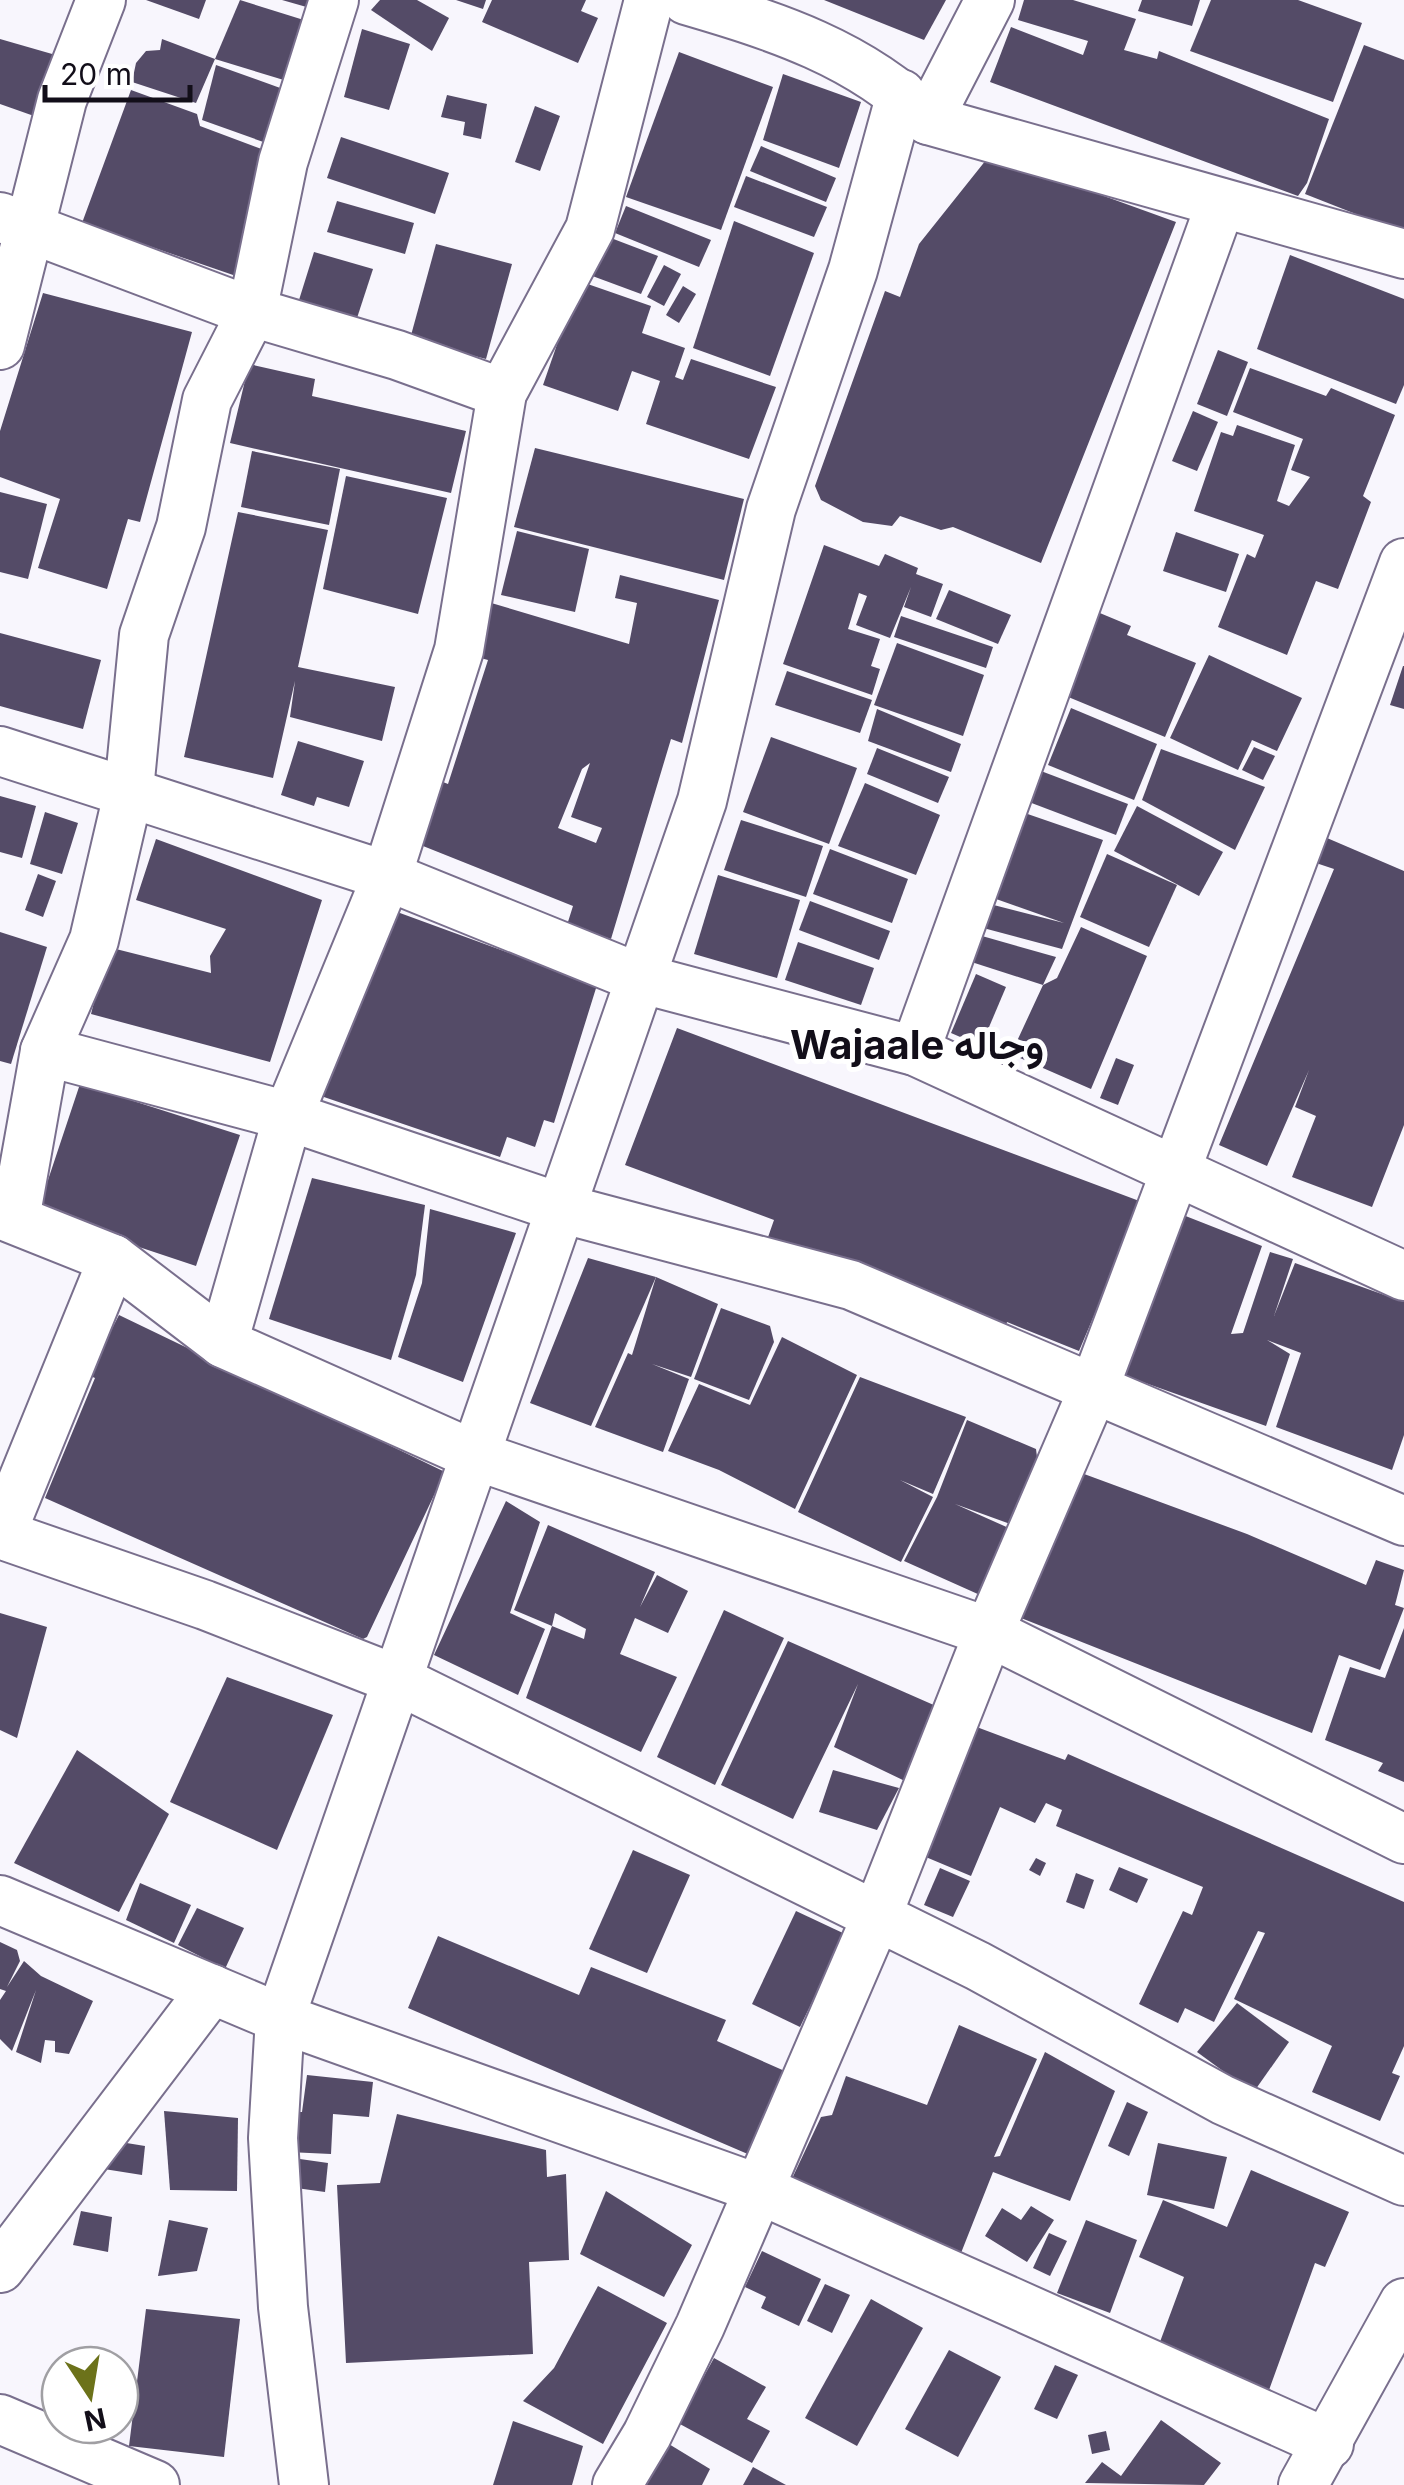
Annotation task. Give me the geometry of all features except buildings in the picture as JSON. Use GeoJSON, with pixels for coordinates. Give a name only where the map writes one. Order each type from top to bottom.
{"type":"FeatureCollection","features":[{"type":"Feature","properties":{"kind":"street"},"geometry":{"type":"LineString","coordinates":[[0,345],[14,222],[101,0]]}},
{"type":"Feature","properties":{"kind":"street"},"geometry":{"type":"LineString","coordinates":[[334,0],[283,162],[252,312],[206,400],[181,527],[144,635],[129,790],[94,940],[45,1050],[8,1217],[113,1259],[223,1343],[474,1455],[989,1632],[1404,1840]]}},
{"type":"Feature","properties":{"kind":"street"},"geometry":{"type":"LineString","coordinates":[[223,1343],[288,1116],[387,876],[459,650],[502,393],[590,229],[649,0]]}},
{"type":"Feature","properties":{"kind":"street"},"geometry":{"type":"LineString","coordinates":[[686,0],[778,27],[856,62],[915,107],[1221,203],[1404,254]]}},
{"type":"Feature","properties":{"kind":"street"},"geometry":{"type":"LineString","coordinates":[[304,2485],[283,2307],[273,2138],[280,2018],[400,1681],[474,1455],[564,1209],[702,801],[771,509],[853,270],[915,107],[990,0]]}},
{"type":"Feature","properties":{"kind":"street"},"geometry":{"type":"LineString","coordinates":[[915,1051],[1221,203]]}},
{"type":"Feature","properties":{"kind":"street"},"geometry":{"type":"LineString","coordinates":[[14,222],[252,312],[397,355],[502,393]]}},
{"type":"Feature","properties":{"kind":"street"},"geometry":{"type":"LineString","coordinates":[[617,2485],[647,2435],[700,2326],[756,2188],[876,1918],[989,1632],[1094,1388],[1404,562]]}},
{"type":"Feature","properties":{"kind":"street"},"geometry":{"type":"LineString","coordinates":[[0,751],[387,876],[639,978],[915,1051],[1177,1168],[1404,1276]]}},
{"type":"Feature","properties":{"kind":"street"},"geometry":{"type":"LineString","coordinates":[[45,1050],[288,1116],[564,1209],[851,1285],[1404,1521]]}},
{"type":"Feature","properties":{"kind":"street"},"geometry":{"type":"LineString","coordinates":[[113,1259],[0,1534],[205,1605],[400,1681],[978,1966],[1222,2100],[1404,2181]]}},
{"type":"Feature","properties":{"kind":"street"},"geometry":{"type":"LineString","coordinates":[[0,1900],[280,2018],[756,2188],[1329,2444]]}},
{"type":"Feature","properties":{"kind":"street"},"geometry":{"type":"LineString","coordinates":[[2,2263],[212,1989]]}},
{"type":"Feature","properties":{"kind":"street"},"geometry":{"type":"LineString","coordinates":[[1303,2485],[1404,2303]]}},
{"type":"Feature","properties":{"kind":"street"},"geometry":{"type":"LineString","coordinates":[[0,2419],[156,2485]]}},
{"type":"Feature","properties":{"kind":"district","name":"Wajaale وجاله"},"geometry":{"type":"Point","coordinates":[917,1044]}}]}
